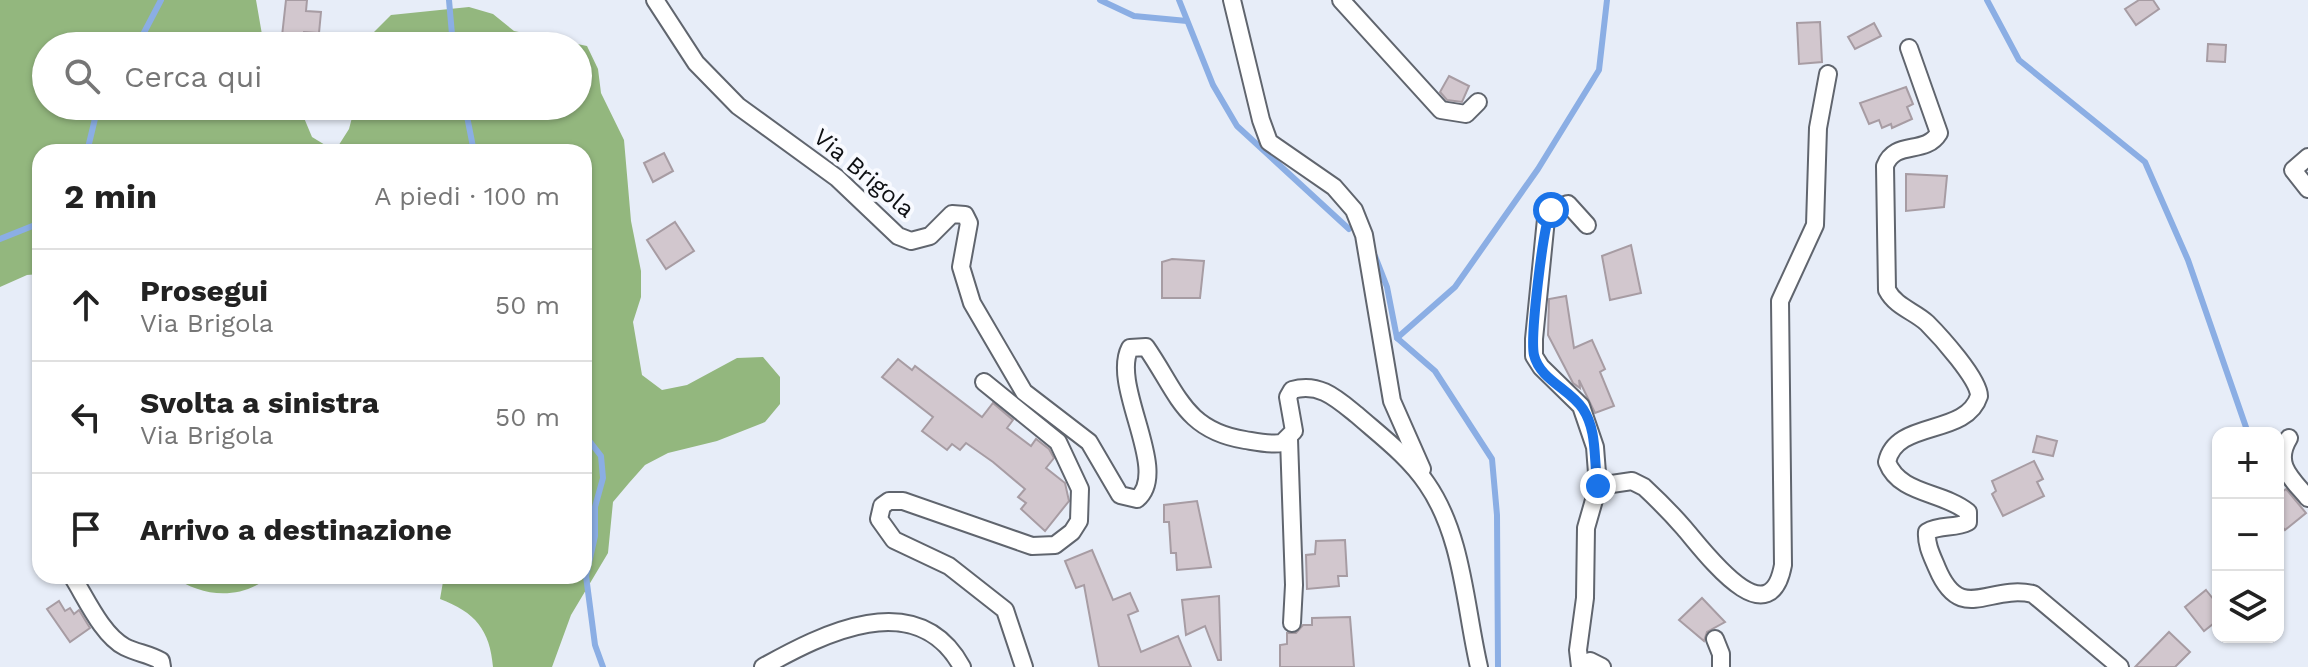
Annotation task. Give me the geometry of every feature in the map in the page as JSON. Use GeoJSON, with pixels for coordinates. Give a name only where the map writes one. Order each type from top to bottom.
{"type":"FeatureCollection","features":[{"type":"Feature","properties":{"kind":"street","name":"Via Brigola"},"geometry":{"type":"LineString","coordinates":[[655,0],[696,63],[738,106],[837,178],[898,236],[921,239],[930,236],[952,214],[965,215],[969,223],[961,267],[972,303],[1024,392],[1089,442],[1106,464],[1120,495],[1137,499],[1147,484],[1146,461],[1126,373],[1127,354],[1135,346],[1146,347],[1185,411],[1200,427],[1221,436],[1255,442],[1275,444],[1289,439]]}},
{"type":"Feature","properties":{"kind":"street"},"geometry":{"type":"LineString","coordinates":[[1232,0],[1269,142],[1334,187],[1354,210],[1364,235],[1392,401],[1461,569],[1479,667]]}},
{"type":"Feature","properties":{"kind":"street"},"geometry":{"type":"LineString","coordinates":[[1341,0],[1441,110],[1466,114],[1478,102]]}},
{"type":"Feature","properties":{"kind":"street"},"geometry":{"type":"LineString","coordinates":[[1909,48],[1939,133],[1935,141],[1924,146],[1889,154],[1885,166],[1887,290],[1892,299],[1936,333],[1972,376],[1979,396],[1975,407],[1962,417],[1897,443],[1889,452],[1887,462],[1900,481],[1952,499],[1968,512],[1968,522],[1962,525],[1936,527],[1927,532],[1926,540],[1949,592],[1964,600],[2018,590],[2033,594],[2120,667]]}},
{"type":"Feature","properties":{"kind":"street"},"geometry":{"type":"LineString","coordinates":[[1598,486],[1632,481],[1644,487],[1728,579],[1758,594],[1770,592],[1778,585],[1783,565],[1780,301],[1815,225],[1818,128],[1828,74]]}},
{"type":"Feature","properties":{"kind":"street"},"geometry":{"type":"LineString","coordinates":[[2308,157],[2293,170],[2308,189]]}},
{"type":"Feature","properties":{"kind":"street"},"geometry":{"type":"LineString","coordinates":[[1587,225],[1568,204],[1551,210],[1546,219],[1534,356],[1549,378],[1581,406],[1588,419],[1595,447],[1598,486],[1586,528],[1585,598],[1578,650],[1580,666],[1590,661],[1602,667]]}},
{"type":"Feature","properties":{"kind":"street"},"geometry":{"type":"LineString","coordinates":[[984,382],[1058,442],[1080,489],[1079,521],[1072,532],[1055,545],[1032,546],[903,501],[889,501],[882,506],[879,519],[894,540],[949,566],[1005,610],[1024,667]]}},
{"type":"Feature","properties":{"kind":"street"},"geometry":{"type":"LineString","coordinates":[[1292,623],[1294,585],[1289,439],[1295,425],[1289,392],[1307,386],[1319,388],[1365,422],[1410,462],[1428,485]]}},
{"type":"Feature","properties":{"kind":"street"},"geometry":{"type":"LineString","coordinates":[[2289,438],[2281,454],[2284,469],[2308,498]]}},
{"type":"Feature","properties":{"kind":"street"},"geometry":{"type":"LineString","coordinates":[[77,584],[110,635],[123,646],[151,654],[161,661],[162,667]]}},
{"type":"Feature","properties":{"kind":"street"},"geometry":{"type":"LineString","coordinates":[[763,667],[819,636],[868,622],[909,624],[934,636],[955,654],[962,667]]}},
{"type":"Feature","properties":{"kind":"street"},"geometry":{"type":"LineString","coordinates":[[1715,639],[1721,654],[1721,667]]}},
{"type":"Feature","properties":{"kind":"green space"},"geometry":{"type":"Polygon","coordinates":[[[0,0],[256,0],[262,32],[32,32],[32,120],[305,120],[312,137],[324,144],[32,144],[32,275],[0,287],[0,0]]]}},
{"type":"Feature","properties":{"kind":"green space"},"geometry":{"type":"Polygon","coordinates":[[[469,7],[493,14],[519,32],[374,32],[391,15],[469,7]]]}},
{"type":"Feature","properties":{"kind":"green space"},"geometry":{"type":"Polygon","coordinates":[[[592,56],[598,69],[601,93],[624,140],[631,221],[641,271],[641,297],[633,322],[642,375],[662,390],[687,385],[737,358],[763,357],[780,377],[780,404],[765,422],[717,441],[668,453],[645,465],[613,502],[608,553],[592,580],[592,144],[339,144],[351,120],[592,120],[592,56]]]}},
{"type":"Feature","properties":{"kind":"green space"},"geometry":{"type":"Polygon","coordinates":[[[186,584],[259,584],[235,592],[196,589],[186,584]]]}},
{"type":"Feature","properties":{"kind":"green space"},"geometry":{"type":"Polygon","coordinates":[[[443,584],[590,584],[571,615],[552,667],[493,667],[488,643],[478,624],[463,610],[440,599],[443,584]]]}},
{"type":"Feature","properties":{"kind":"building"},"geometry":{"type":"Polygon","coordinates":[[[286,0],[307,0],[306,11],[321,12],[319,32],[282,32],[286,0]]]}},
{"type":"Feature","properties":{"kind":"building"},"geometry":{"type":"Polygon","coordinates":[[[2139,0],[2153,0],[2159,9],[2136,25],[2125,9],[2139,0]]]}},
{"type":"Feature","properties":{"kind":"building"},"geometry":{"type":"Polygon","coordinates":[[[1820,22],[1822,62],[1799,64],[1797,23],[1820,22]]]}},
{"type":"Feature","properties":{"kind":"building"},"geometry":{"type":"Polygon","coordinates":[[[1874,23],[1881,36],[1855,49],[1848,37],[1874,23]]]}},
{"type":"Feature","properties":{"kind":"building"},"geometry":{"type":"Polygon","coordinates":[[[2208,44],[2226,45],[2225,62],[2207,61],[2208,44]]]}},
{"type":"Feature","properties":{"kind":"building"},"geometry":{"type":"Polygon","coordinates":[[[1449,76],[1469,86],[1462,102],[1447,100],[1440,92],[1449,76]]]}},
{"type":"Feature","properties":{"kind":"building"},"geometry":{"type":"Polygon","coordinates":[[[1906,87],[1913,104],[1907,107],[1912,119],[1892,128],[1891,124],[1882,128],[1879,120],[1869,124],[1860,103],[1906,87]]]}},
{"type":"Feature","properties":{"kind":"building"},"geometry":{"type":"Polygon","coordinates":[[[664,153],[673,171],[653,182],[644,163],[664,153]]]}},
{"type":"Feature","properties":{"kind":"building"},"geometry":{"type":"Polygon","coordinates":[[[1906,174],[1947,176],[1944,207],[1906,211],[1906,174]]]}},
{"type":"Feature","properties":{"kind":"building"},"geometry":{"type":"Polygon","coordinates":[[[675,222],[694,251],[666,269],[647,240],[675,222]]]}},
{"type":"Feature","properties":{"kind":"building"},"geometry":{"type":"Polygon","coordinates":[[[1631,245],[1641,293],[1610,300],[1602,256],[1631,245]]]}},
{"type":"Feature","properties":{"kind":"building"},"geometry":{"type":"Polygon","coordinates":[[[1172,259],[1204,261],[1200,298],[1162,298],[1162,262],[1172,259]]]}},
{"type":"Feature","properties":{"kind":"building"},"geometry":{"type":"Polygon","coordinates":[[[1566,296],[1574,348],[1592,340],[1605,369],[1600,372],[1614,406],[1595,413],[1579,380],[1580,388],[1573,383],[1548,335],[1549,299],[1566,296]]]}},
{"type":"Feature","properties":{"kind":"building"},"geometry":{"type":"Polygon","coordinates":[[[898,359],[912,370],[915,366],[982,417],[993,403],[1013,420],[1007,428],[1031,446],[1036,439],[1049,449],[1054,458],[1046,468],[1065,483],[1069,501],[1045,531],[1021,509],[1026,503],[1018,497],[1025,489],[993,462],[966,443],[960,450],[952,444],[947,450],[922,431],[933,417],[882,377],[898,359]]]}},
{"type":"Feature","properties":{"kind":"building"},"geometry":{"type":"Polygon","coordinates":[[[2037,436],[2057,441],[2053,456],[2033,452],[2037,436]]]}},
{"type":"Feature","properties":{"kind":"building"},"geometry":{"type":"Polygon","coordinates":[[[2034,461],[2043,479],[2037,482],[2044,496],[2003,516],[1992,494],[1996,491],[1992,481],[2034,461]]]}},
{"type":"Feature","properties":{"kind":"building"},"geometry":{"type":"Polygon","coordinates":[[[2286,489],[2306,513],[2285,530],[2284,529],[2286,489]]]}},
{"type":"Feature","properties":{"kind":"building"},"geometry":{"type":"Polygon","coordinates":[[[1197,501],[1211,567],[1177,570],[1176,553],[1171,553],[1169,522],[1164,522],[1164,505],[1197,501]]]}},
{"type":"Feature","properties":{"kind":"building"},"geometry":{"type":"Polygon","coordinates":[[[1345,540],[1347,576],[1338,576],[1339,586],[1307,589],[1306,555],[1315,554],[1316,541],[1345,540]]]}},
{"type":"Feature","properties":{"kind":"building"},"geometry":{"type":"Polygon","coordinates":[[[1092,550],[1113,600],[1130,593],[1138,611],[1128,615],[1141,652],[1178,636],[1191,667],[1099,667],[1084,585],[1076,588],[1065,561],[1092,550]]]}},
{"type":"Feature","properties":{"kind":"building"},"geometry":{"type":"Polygon","coordinates":[[[2206,590],[2212,598],[2212,625],[2204,631],[2185,607],[2206,590]]]}},
{"type":"Feature","properties":{"kind":"building"},"geometry":{"type":"Polygon","coordinates":[[[1219,596],[1221,660],[1218,660],[1205,626],[1186,635],[1182,600],[1219,596]]]}},
{"type":"Feature","properties":{"kind":"building"},"geometry":{"type":"Polygon","coordinates":[[[1702,598],[1725,622],[1707,632],[1704,641],[1679,620],[1702,598]]]}},
{"type":"Feature","properties":{"kind":"building"},"geometry":{"type":"Polygon","coordinates":[[[59,601],[65,611],[70,608],[74,614],[79,610],[90,628],[70,642],[47,609],[59,601]]]}},
{"type":"Feature","properties":{"kind":"building"},"geometry":{"type":"Polygon","coordinates":[[[1350,617],[1354,667],[1280,667],[1280,645],[1287,644],[1287,633],[1296,633],[1303,625],[1312,625],[1312,618],[1350,617]]]}},
{"type":"Feature","properties":{"kind":"building"},"geometry":{"type":"Polygon","coordinates":[[[2169,632],[2190,652],[2175,667],[2135,667],[2169,632]]]}},
{"type":"Feature","properties":{"kind":"waterway"},"geometry":{"type":"LineString","coordinates":[[144,32],[161,0]]}},
{"type":"Feature","properties":{"kind":"waterway"},"geometry":{"type":"LineString","coordinates":[[449,0],[452,32]]}},
{"type":"Feature","properties":{"kind":"waterway"},"geometry":{"type":"LineString","coordinates":[[1100,0],[1134,16],[1187,21]]}},
{"type":"Feature","properties":{"kind":"waterway"},"geometry":{"type":"LineString","coordinates":[[1179,0],[1213,85],[1237,126],[1349,229]]}},
{"type":"Feature","properties":{"kind":"waterway"},"geometry":{"type":"LineString","coordinates":[[1397,338],[1455,287],[1538,169],[1599,70],[1607,0]]}},
{"type":"Feature","properties":{"kind":"waterway"},"geometry":{"type":"LineString","coordinates":[[1987,0],[2019,60],[2145,162],[2188,260],[2246,427]]}},
{"type":"Feature","properties":{"kind":"waterway"},"geometry":{"type":"LineString","coordinates":[[89,144],[95,120]]}},
{"type":"Feature","properties":{"kind":"waterway"},"geometry":{"type":"LineString","coordinates":[[468,120],[472,144]]}},
{"type":"Feature","properties":{"kind":"waterway"},"geometry":{"type":"LineString","coordinates":[[0,239],[32,226]]}},
{"type":"Feature","properties":{"kind":"waterway"},"geometry":{"type":"LineString","coordinates":[[1375,256],[1387,287],[1397,338],[1435,371],[1492,459],[1497,515],[1498,667]]}},
{"type":"Feature","properties":{"kind":"waterway"},"geometry":{"type":"LineString","coordinates":[[592,444],[601,456],[603,478],[595,507],[592,549]]}},
{"type":"Feature","properties":{"kind":"waterway"},"geometry":{"type":"LineString","coordinates":[[587,584],[595,645],[603,667]]}},
{"type":"Feature","properties":{"kind":"route"},"geometry":{"type":"LineString","coordinates":[[1551,210],[1546,219],[1542,246],[1534,356],[1549,378],[1581,406],[1588,419],[1595,447],[1598,486]]}}]}
